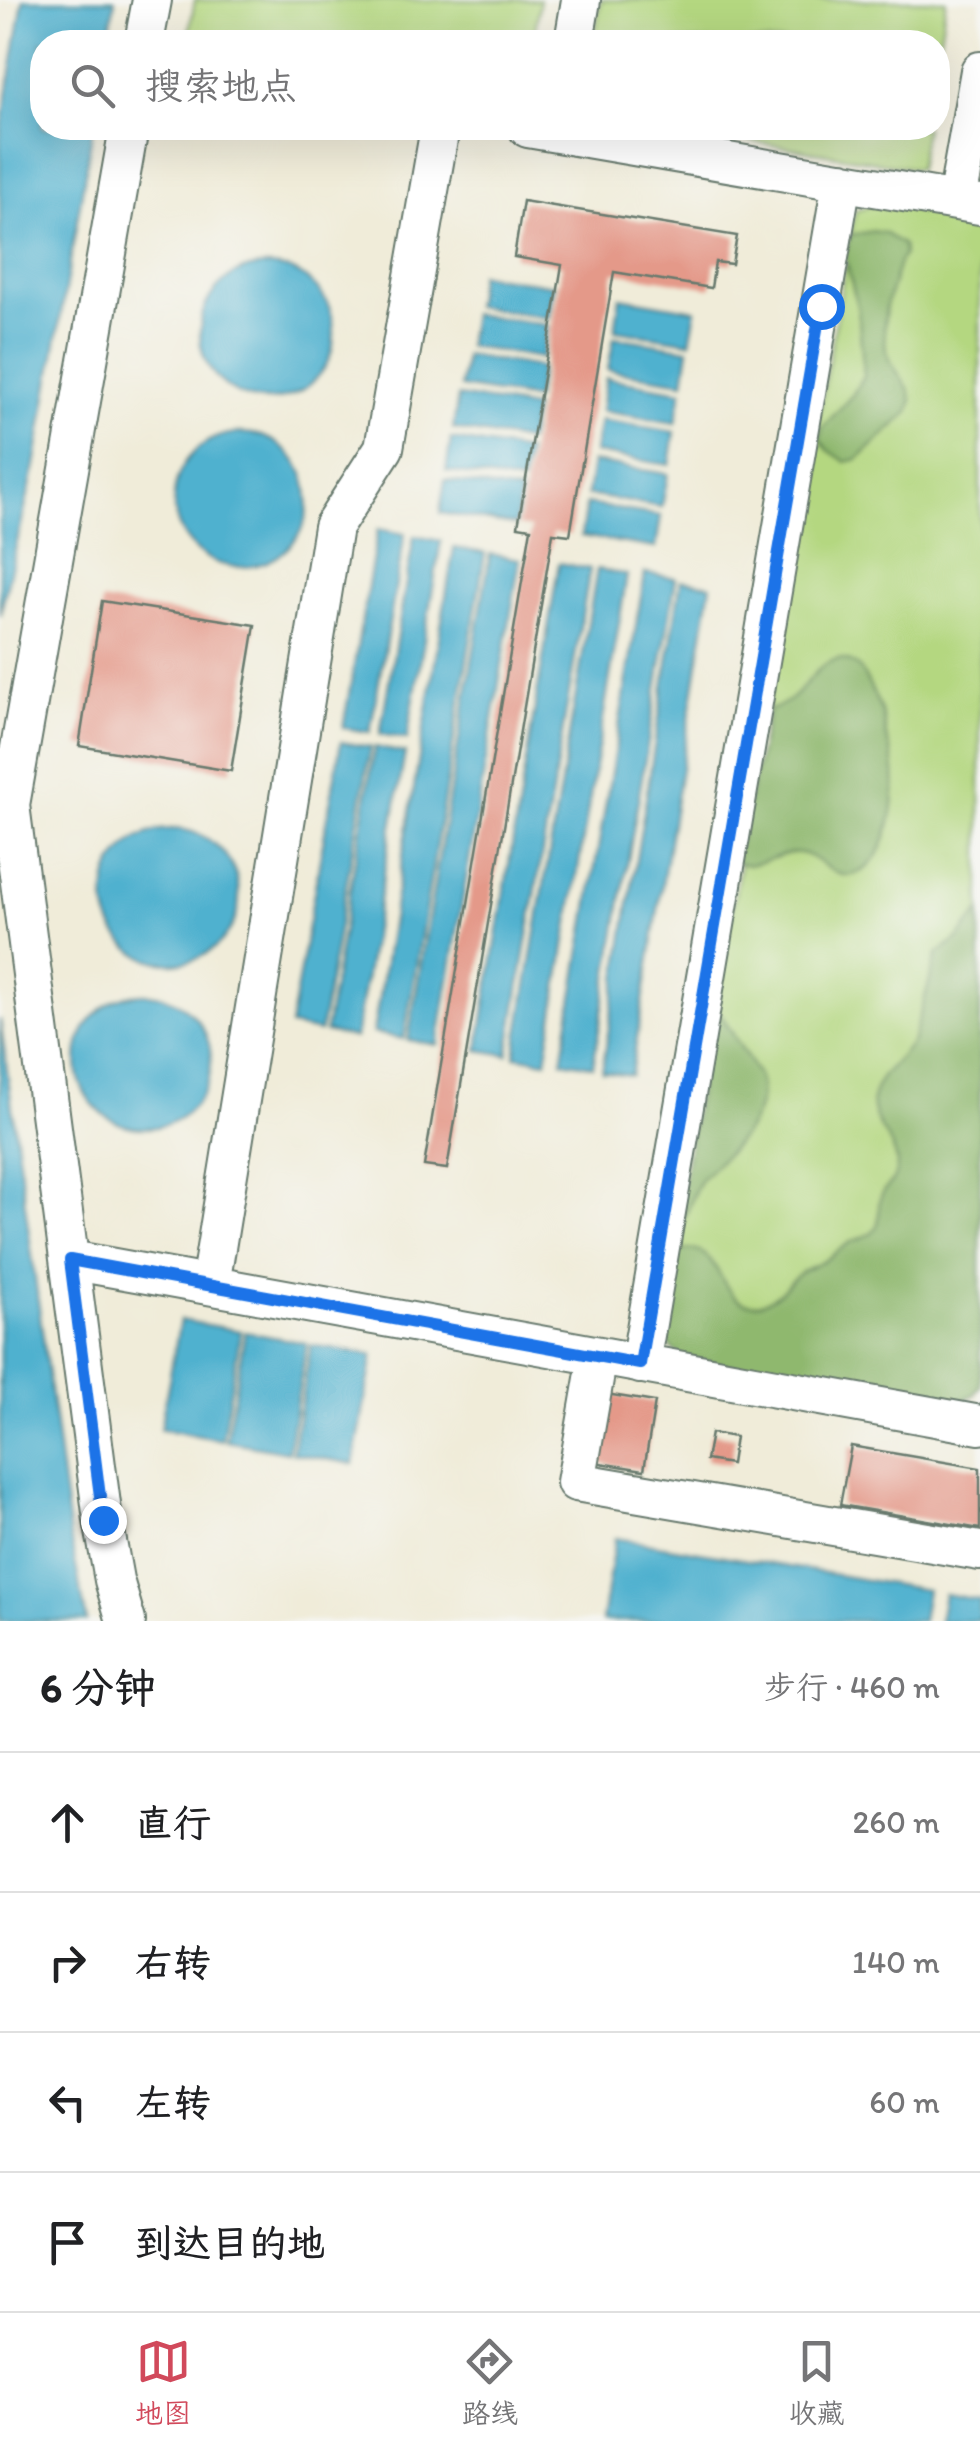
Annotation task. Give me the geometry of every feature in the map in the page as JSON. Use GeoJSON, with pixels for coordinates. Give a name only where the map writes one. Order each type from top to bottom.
{"type":"FeatureCollection","features":[{"type":"Feature","properties":{"kind":"street"},"geometry":{"type":"LineString","coordinates":[[146,30],[152,0]]}},
{"type":"Feature","properties":{"kind":"street"},"geometry":{"type":"LineString","coordinates":[[576,30],[581,0]]}},
{"type":"Feature","properties":{"kind":"street"},"geometry":{"type":"LineString","coordinates":[[610,140],[968,203],[980,71]]}},
{"type":"Feature","properties":{"kind":"street"},"geometry":{"type":"LineString","coordinates":[[126,1621],[103,1520],[10,805],[127,140]]}},
{"type":"Feature","properties":{"kind":"street"},"geometry":{"type":"LineString","coordinates":[[210,1286],[333,527],[384,448],[438,140]]}},
{"type":"Feature","properties":{"kind":"street"},"geometry":{"type":"LineString","coordinates":[[640,1364],[842,182]]}},
{"type":"Feature","properties":{"kind":"street"},"geometry":{"type":"LineString","coordinates":[[70,1260],[980,1425]]}},
{"type":"Feature","properties":{"kind":"street"},"geometry":{"type":"LineString","coordinates":[[598,1356],[576,1482],[980,1551]]}},
{"type":"Feature","properties":{"kind":"green space"},"geometry":{"type":"Polygon","coordinates":[[[195,0],[540,0],[535,30],[189,30],[195,0]]]}},
{"type":"Feature","properties":{"kind":"green space"},"geometry":{"type":"Polygon","coordinates":[[[601,0],[946,0],[941,30],[595,30],[601,0]]]}},
{"type":"Feature","properties":{"kind":"green space"},"geometry":{"type":"Polygon","coordinates":[[[743,140],[923,140],[918,169],[743,140]]]}},
{"type":"Feature","properties":{"kind":"green space"},"geometry":{"type":"Polygon","coordinates":[[[888,205],[980,221],[980,1386],[964,1400],[670,1346],[661,1314],[855,211],[888,205]]]}},
{"type":"Feature","properties":{"kind":"green space"},"geometry":{"type":"Polygon","coordinates":[[[873,231],[903,245],[884,328],[890,361],[912,401],[909,412],[858,459],[846,462],[820,440],[822,428],[853,394],[864,375],[858,310],[845,256],[850,235],[873,231]]]}},
{"type":"Feature","properties":{"kind":"green space"},"geometry":{"type":"Polygon","coordinates":[[[840,659],[860,669],[873,693],[893,759],[892,810],[883,845],[864,870],[850,875],[837,873],[801,853],[753,864],[735,862],[769,710],[791,698],[821,667],[840,659]]]}},
{"type":"Feature","properties":{"kind":"green space"},"geometry":{"type":"Polygon","coordinates":[[[980,911],[980,1386],[974,1395],[951,1405],[681,1357],[663,1333],[672,1249],[702,1253],[736,1298],[754,1304],[769,1300],[803,1271],[875,1229],[880,1199],[897,1166],[893,1148],[878,1124],[873,1096],[885,1073],[913,1040],[937,954],[957,940],[980,911]]]}},
{"type":"Feature","properties":{"kind":"green space"},"geometry":{"type":"Polygon","coordinates":[[[713,1002],[757,1073],[759,1103],[746,1131],[702,1178],[684,1220],[676,1222],[713,1002]]]}},
{"type":"Feature","properties":{"kind":"water"},"geometry":{"type":"Polygon","coordinates":[[[23,0],[115,0],[110,30],[30,30],[30,140],[91,140],[35,466],[0,615],[0,136],[23,0]]]}},
{"type":"Feature","properties":{"kind":"water"},"geometry":{"type":"Polygon","coordinates":[[[267,266],[293,271],[314,286],[329,307],[334,333],[329,359],[314,380],[293,395],[267,400],[241,395],[220,380],[205,359],[200,333],[205,307],[220,286],[241,271],[267,266]]]}},
{"type":"Feature","properties":{"kind":"water"},"geometry":{"type":"Polygon","coordinates":[[[479,274],[554,285],[549,318],[474,306],[479,274]]]}},
{"type":"Feature","properties":{"kind":"water"},"geometry":{"type":"Polygon","coordinates":[[[620,297],[696,310],[690,342],[615,330],[620,297]]]}},
{"type":"Feature","properties":{"kind":"water"},"geometry":{"type":"Polygon","coordinates":[[[472,314],[548,325],[542,358],[467,346],[472,314]]]}},
{"type":"Feature","properties":{"kind":"water"},"geometry":{"type":"Polygon","coordinates":[[[614,337],[689,349],[684,382],[608,370],[614,337]]]}},
{"type":"Feature","properties":{"kind":"water"},"geometry":{"type":"Polygon","coordinates":[[[465,355],[541,367],[535,399],[460,387],[465,355]]]}},
{"type":"Feature","properties":{"kind":"water"},"geometry":{"type":"Polygon","coordinates":[[[606,378],[682,391],[676,423],[601,411],[606,378]]]}},
{"type":"Feature","properties":{"kind":"water"},"geometry":{"type":"Polygon","coordinates":[[[458,396],[534,408],[528,441],[453,429],[458,396]]]}},
{"type":"Feature","properties":{"kind":"water"},"geometry":{"type":"Polygon","coordinates":[[[600,420],[675,432],[670,465],[594,453],[600,420]]]}},
{"type":"Feature","properties":{"kind":"water"},"geometry":{"type":"Polygon","coordinates":[[[241,433],[267,438],[288,453],[303,474],[308,500],[303,526],[288,547],[267,562],[241,567],[215,562],[194,547],[179,526],[174,500],[179,474],[194,453],[215,438],[241,433]]]}},
{"type":"Feature","properties":{"kind":"water"},"geometry":{"type":"Polygon","coordinates":[[[451,439],[527,451],[522,483],[446,471],[451,439]]]}},
{"type":"Feature","properties":{"kind":"water"},"geometry":{"type":"Polygon","coordinates":[[[592,462],[668,474],[662,507],[587,495],[592,462]]]}},
{"type":"Feature","properties":{"kind":"water"},"geometry":{"type":"Polygon","coordinates":[[[445,480],[520,492],[515,525],[440,513],[445,480]]]}},
{"type":"Feature","properties":{"kind":"water"},"geometry":{"type":"Polygon","coordinates":[[[586,504],[661,516],[656,548],[581,536],[586,504]]]}},
{"type":"Feature","properties":{"kind":"water"},"geometry":{"type":"Polygon","coordinates":[[[378,529],[405,534],[370,732],[343,728],[378,529]]]}},
{"type":"Feature","properties":{"kind":"water"},"geometry":{"type":"Polygon","coordinates":[[[414,536],[441,541],[407,739],[380,734],[414,536]]]}},
{"type":"Feature","properties":{"kind":"water"},"geometry":{"type":"Polygon","coordinates":[[[454,548],[485,553],[404,1039],[373,1033],[454,548]]]}},
{"type":"Feature","properties":{"kind":"water"},"geometry":{"type":"Polygon","coordinates":[[[490,554],[520,559],[438,1045],[408,1040],[490,554]]]}},
{"type":"Feature","properties":{"kind":"water"},"geometry":{"type":"Polygon","coordinates":[[[559,563],[590,569],[508,1055],[478,1050],[559,563]]]}},
{"type":"Feature","properties":{"kind":"water"},"geometry":{"type":"Polygon","coordinates":[[[597,569],[627,575],[546,1061],[515,1056],[597,569]]]}},
{"type":"Feature","properties":{"kind":"water"},"geometry":{"type":"Polygon","coordinates":[[[645,573],[676,578],[593,1066],[562,1061],[645,573]]]}},
{"type":"Feature","properties":{"kind":"water"},"geometry":{"type":"Polygon","coordinates":[[[681,580],[711,585],[631,1075],[602,1071],[681,580]]]}},
{"type":"Feature","properties":{"kind":"water"},"geometry":{"type":"Polygon","coordinates":[[[341,742],[371,747],[320,1032],[290,1026],[341,742]]]}},
{"type":"Feature","properties":{"kind":"water"},"geometry":{"type":"Polygon","coordinates":[[[375,747],[405,753],[355,1038],[325,1032],[375,747]]]}},
{"type":"Feature","properties":{"kind":"water"},"geometry":{"type":"Polygon","coordinates":[[[172,829],[198,834],[219,849],[234,870],[239,896],[234,922],[219,943],[198,958],[172,963],[146,958],[125,943],[110,922],[105,896],[110,870],[125,849],[146,834],[172,829]]]}},
{"type":"Feature","properties":{"kind":"water"},"geometry":{"type":"Polygon","coordinates":[[[144,994],[170,999],[191,1014],[206,1035],[211,1061],[206,1087],[191,1108],[170,1123],[144,1128],[118,1123],[97,1108],[82,1087],[77,1061],[82,1035],[97,1014],[118,999],[144,994]]]}},
{"type":"Feature","properties":{"kind":"water"},"geometry":{"type":"Polygon","coordinates":[[[0,1019],[70,1536],[87,1621],[0,1621],[0,1019]]]}},
{"type":"Feature","properties":{"kind":"water"},"geometry":{"type":"Polygon","coordinates":[[[180,1320],[241,1331],[222,1440],[160,1429],[180,1320]]]}},
{"type":"Feature","properties":{"kind":"water"},"geometry":{"type":"Polygon","coordinates":[[[245,1332],[307,1343],[288,1452],[226,1441],[245,1332]]]}},
{"type":"Feature","properties":{"kind":"water"},"geometry":{"type":"Polygon","coordinates":[[[311,1345],[373,1355],[354,1464],[292,1453],[311,1345]]]}},
{"type":"Feature","properties":{"kind":"water"},"geometry":{"type":"Polygon","coordinates":[[[615,1538],[927,1590],[922,1621],[602,1621],[615,1538]]]}},
{"type":"Feature","properties":{"kind":"water"},"geometry":{"type":"Polygon","coordinates":[[[944,1594],[980,1600],[980,1621],[939,1621],[944,1594]]]}},
{"type":"Feature","properties":{"kind":"building"},"geometry":{"type":"Polygon","coordinates":[[[523,201],[737,236],[732,264],[715,262],[711,288],[614,272],[570,535],[553,533],[447,1169],[424,1166],[531,528],[518,526],[562,265],[514,257],[523,201]]]}},
{"type":"Feature","properties":{"kind":"building"},"geometry":{"type":"Polygon","coordinates":[[[102,601],[255,625],[231,771],[79,746],[102,601]]]}},
{"type":"Feature","properties":{"kind":"building"},"geometry":{"type":"Polygon","coordinates":[[[600,1393],[655,1402],[644,1470],[588,1461],[600,1393]]]}},
{"type":"Feature","properties":{"kind":"building"},"geometry":{"type":"Polygon","coordinates":[[[711,1433],[735,1437],[731,1464],[706,1460],[711,1433]]]}},
{"type":"Feature","properties":{"kind":"building"},"geometry":{"type":"Polygon","coordinates":[[[851,1446],[980,1468],[980,1529],[840,1505],[851,1446]]]}},
{"type":"Feature","properties":{"kind":"route"},"geometry":{"type":"LineString","coordinates":[[103,1520],[70,1260],[640,1364],[821,306]]}}]}
